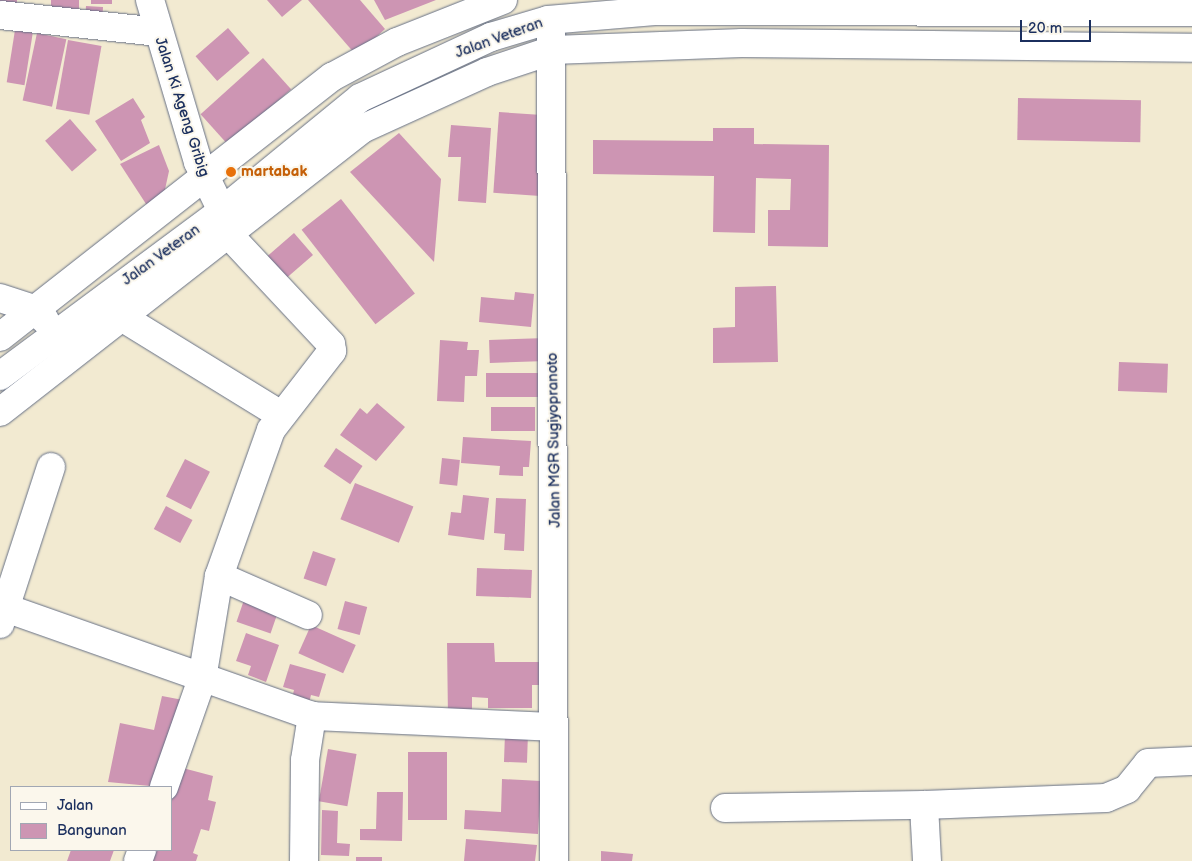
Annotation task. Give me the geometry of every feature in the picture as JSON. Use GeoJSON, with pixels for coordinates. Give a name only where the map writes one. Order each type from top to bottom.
{"type":"FeatureCollection","features":[{"type":"Feature","properties":{"kind":"street","name":"Jalan Ki Ageng Gribig"},"geometry":{"type":"LineString","coordinates":[[150,0],[158,32],[205,181],[224,222],[331,344],[329,358],[279,414]]}},
{"type":"Feature","properties":{"kind":"street"},"geometry":{"type":"LineString","coordinates":[[0,337],[205,181],[267,124],[332,78],[397,42],[503,0]]}},
{"type":"Feature","properties":{"kind":"street","name":"Jalan Veteran"},"geometry":{"type":"LineString","coordinates":[[0,376],[64,343],[224,222],[360,98],[548,10],[1192,12]]}},
{"type":"Feature","properties":{"kind":"street","name":"Jalan MGR Sugiyopranoto"},"geometry":{"type":"LineString","coordinates":[[548,10],[554,50],[554,861]]}},
{"type":"Feature","properties":{"kind":"street"},"geometry":{"type":"LineString","coordinates":[[0,15],[158,32]]}},
{"type":"Feature","properties":{"kind":"street"},"geometry":{"type":"LineString","coordinates":[[0,412],[64,343],[120,316],[224,222],[362,129],[487,72],[554,50],[742,43],[1192,48]]}},
{"type":"Feature","properties":{"kind":"street"},"geometry":{"type":"LineString","coordinates":[[0,298],[36,310],[64,343]]}},
{"type":"Feature","properties":{"kind":"street"},"geometry":{"type":"LineString","coordinates":[[120,316],[279,414],[219,576],[202,680],[164,786]]}},
{"type":"Feature","properties":{"kind":"street"},"geometry":{"type":"LineString","coordinates":[[51,467],[2,613],[312,716],[554,727]]}},
{"type":"Feature","properties":{"kind":"street"},"geometry":{"type":"LineString","coordinates":[[219,576],[308,615]]}},
{"type":"Feature","properties":{"kind":"street"},"geometry":{"type":"LineString","coordinates":[[304,861],[304,760],[312,716]]}},
{"type":"Feature","properties":{"kind":"street"},"geometry":{"type":"LineString","coordinates":[[725,808],[924,805],[1106,798],[1127,789],[1148,763],[1192,761]]}},
{"type":"Feature","properties":{"kind":"street"},"geometry":{"type":"LineString","coordinates":[[924,805],[927,861]]}},
{"type":"Feature","properties":{"kind":"building"},"geometry":{"type":"Polygon","coordinates":[[[0,0],[17,0],[17,13],[0,13],[0,0]]]}},
{"type":"Feature","properties":{"kind":"building"},"geometry":{"type":"Polygon","coordinates":[[[51,0],[79,0],[79,26],[51,22],[51,0]]]}},
{"type":"Feature","properties":{"kind":"building"},"geometry":{"type":"Polygon","coordinates":[[[91,0],[112,0],[112,4],[91,4],[91,0]]]}},
{"type":"Feature","properties":{"kind":"building"},"geometry":{"type":"Polygon","coordinates":[[[267,0],[302,0],[282,17],[267,0]]]}},
{"type":"Feature","properties":{"kind":"building"},"geometry":{"type":"Polygon","coordinates":[[[308,0],[360,0],[385,29],[356,55],[308,0]]]}},
{"type":"Feature","properties":{"kind":"building"},"geometry":{"type":"Polygon","coordinates":[[[374,0],[436,0],[385,20],[374,0]]]}},
{"type":"Feature","properties":{"kind":"building"},"geometry":{"type":"Polygon","coordinates":[[[86,6],[103,7],[102,30],[85,29],[86,6]]]}},
{"type":"Feature","properties":{"kind":"building"},"geometry":{"type":"Polygon","coordinates":[[[228,28],[250,53],[217,81],[196,56],[228,28]]]}},
{"type":"Feature","properties":{"kind":"building"},"geometry":{"type":"Polygon","coordinates":[[[15,30],[33,33],[24,85],[7,82],[15,30]]]}},
{"type":"Feature","properties":{"kind":"building"},"geometry":{"type":"Polygon","coordinates":[[[37,33],[66,39],[52,107],[23,100],[37,33]]]}},
{"type":"Feature","properties":{"kind":"building"},"geometry":{"type":"Polygon","coordinates":[[[68,40],[101,46],[89,115],[56,109],[68,40]]]}},
{"type":"Feature","properties":{"kind":"building"},"geometry":{"type":"Polygon","coordinates":[[[263,58],[291,89],[229,145],[201,114],[263,58]]]}},
{"type":"Feature","properties":{"kind":"building"},"geometry":{"type":"Polygon","coordinates":[[[133,98],[145,117],[141,120],[150,143],[121,161],[95,121],[133,98]]]}},
{"type":"Feature","properties":{"kind":"building"},"geometry":{"type":"Polygon","coordinates":[[[1018,98],[1141,100],[1140,142],[1017,140],[1018,98]]]}},
{"type":"Feature","properties":{"kind":"building"},"geometry":{"type":"Polygon","coordinates":[[[499,112],[546,115],[540,196],[493,193],[499,112]]]}},
{"type":"Feature","properties":{"kind":"building"},"geometry":{"type":"Polygon","coordinates":[[[70,119],[97,150],[72,172],[45,141],[70,119]]]}},
{"type":"Feature","properties":{"kind":"building"},"geometry":{"type":"Polygon","coordinates":[[[451,125],[491,128],[486,203],[458,201],[461,157],[448,157],[451,125]]]}},
{"type":"Feature","properties":{"kind":"building"},"geometry":{"type":"Polygon","coordinates":[[[713,128],[754,128],[754,144],[829,145],[828,247],[768,246],[768,210],[790,210],[791,179],[756,178],[755,233],[713,232],[714,176],[593,174],[593,140],[713,141],[713,128]]]}},
{"type":"Feature","properties":{"kind":"building"},"geometry":{"type":"Polygon","coordinates":[[[399,133],[441,179],[434,262],[350,172],[399,133]]]}},
{"type":"Feature","properties":{"kind":"building"},"geometry":{"type":"Polygon","coordinates":[[[159,145],[169,171],[164,194],[148,207],[120,164],[159,145]]]}},
{"type":"Feature","properties":{"kind":"building"},"geometry":{"type":"Polygon","coordinates":[[[341,199],[415,294],[375,324],[302,230],[341,199]]]}},
{"type":"Feature","properties":{"kind":"building"},"geometry":{"type":"Polygon","coordinates":[[[294,233],[313,255],[280,284],[261,262],[294,233]]]}},
{"type":"Feature","properties":{"kind":"building"},"geometry":{"type":"Polygon","coordinates":[[[776,286],[778,362],[713,363],[713,328],[735,327],[735,287],[776,286]]]}},
{"type":"Feature","properties":{"kind":"building"},"geometry":{"type":"Polygon","coordinates":[[[515,292],[534,294],[531,327],[479,322],[481,297],[514,300],[515,292]]]}},
{"type":"Feature","properties":{"kind":"building"},"geometry":{"type":"Polygon","coordinates":[[[546,338],[547,361],[490,363],[489,340],[546,338]]]}},
{"type":"Feature","properties":{"kind":"building"},"geometry":{"type":"Polygon","coordinates":[[[440,340],[468,342],[467,350],[479,350],[477,376],[465,376],[464,402],[437,401],[440,340]]]}},
{"type":"Feature","properties":{"kind":"building"},"geometry":{"type":"Polygon","coordinates":[[[1119,362],[1168,364],[1167,393],[1118,391],[1119,362]]]}},
{"type":"Feature","properties":{"kind":"building"},"geometry":{"type":"Polygon","coordinates":[[[486,373],[548,373],[548,397],[486,397],[486,373]]]}},
{"type":"Feature","properties":{"kind":"building"},"geometry":{"type":"Polygon","coordinates":[[[377,403],[405,427],[376,461],[340,435],[360,408],[367,414],[377,403]]]}},
{"type":"Feature","properties":{"kind":"building"},"geometry":{"type":"Polygon","coordinates":[[[491,407],[535,407],[535,431],[491,431],[491,407]]]}},
{"type":"Feature","properties":{"kind":"building"},"geometry":{"type":"Polygon","coordinates":[[[463,437],[531,441],[529,467],[523,467],[523,476],[499,475],[500,466],[461,463],[463,437]]]}},
{"type":"Feature","properties":{"kind":"building"},"geometry":{"type":"Polygon","coordinates":[[[336,448],[363,466],[350,484],[324,466],[336,448]]]}},
{"type":"Feature","properties":{"kind":"building"},"geometry":{"type":"Polygon","coordinates":[[[442,458],[460,460],[457,486],[439,484],[442,458]]]}},
{"type":"Feature","properties":{"kind":"building"},"geometry":{"type":"Polygon","coordinates":[[[185,459],[210,472],[191,509],[166,496],[185,459]]]}},
{"type":"Feature","properties":{"kind":"building"},"geometry":{"type":"Polygon","coordinates":[[[355,483],[413,507],[399,543],[340,519],[355,483]]]}},
{"type":"Feature","properties":{"kind":"building"},"geometry":{"type":"Polygon","coordinates":[[[463,495],[489,498],[484,540],[448,535],[451,512],[461,513],[463,495]]]}},
{"type":"Feature","properties":{"kind":"building"},"geometry":{"type":"Polygon","coordinates":[[[496,498],[526,499],[524,551],[504,550],[505,534],[494,533],[496,498]]]}},
{"type":"Feature","properties":{"kind":"building"},"geometry":{"type":"Polygon","coordinates":[[[166,506],[192,520],[180,543],[154,529],[166,506]]]}},
{"type":"Feature","properties":{"kind":"building"},"geometry":{"type":"Polygon","coordinates":[[[313,551],[336,559],[326,586],[304,578],[313,551]]]}},
{"type":"Feature","properties":{"kind":"building"},"geometry":{"type":"Polygon","coordinates":[[[477,568],[532,570],[531,598],[476,596],[477,568]]]}},
{"type":"Feature","properties":{"kind":"building"},"geometry":{"type":"Polygon","coordinates":[[[244,600],[278,612],[271,633],[237,622],[244,600]]]}},
{"type":"Feature","properties":{"kind":"building"},"geometry":{"type":"Polygon","coordinates":[[[345,601],[367,607],[360,635],[337,629],[345,601]]]}},
{"type":"Feature","properties":{"kind":"building"},"geometry":{"type":"Polygon","coordinates":[[[311,625],[356,645],[343,673],[298,653],[311,625]]]}},
{"type":"Feature","properties":{"kind":"building"},"geometry":{"type":"Polygon","coordinates":[[[246,633],[279,645],[266,682],[248,675],[251,666],[236,661],[246,633]]]}},
{"type":"Feature","properties":{"kind":"building"},"geometry":{"type":"Polygon","coordinates":[[[447,643],[494,643],[495,662],[544,662],[544,685],[532,685],[532,708],[488,708],[488,698],[472,697],[472,718],[448,718],[447,643]]]}},
{"type":"Feature","properties":{"kind":"building"},"geometry":{"type":"Polygon","coordinates":[[[290,664],[326,674],[319,697],[311,695],[309,703],[292,698],[294,690],[283,687],[290,664]]]}},
{"type":"Feature","properties":{"kind":"building"},"geometry":{"type":"Polygon","coordinates":[[[162,696],[183,700],[161,786],[108,782],[120,723],[154,730],[162,696]]]}},
{"type":"Feature","properties":{"kind":"building"},"geometry":{"type":"Polygon","coordinates":[[[505,733],[528,734],[527,763],[504,762],[505,733]]]}},
{"type":"Feature","properties":{"kind":"building"},"geometry":{"type":"Polygon","coordinates":[[[328,749],[357,754],[347,806],[319,801],[328,749]]]}},
{"type":"Feature","properties":{"kind":"building"},"geometry":{"type":"Polygon","coordinates":[[[408,752],[447,752],[447,820],[408,820],[408,752]]]}},
{"type":"Feature","properties":{"kind":"building"},"geometry":{"type":"Polygon","coordinates":[[[179,767],[213,776],[208,800],[216,802],[209,831],[201,829],[193,853],[198,855],[196,861],[149,861],[152,851],[172,851],[172,786],[179,767]]]}},
{"type":"Feature","properties":{"kind":"building"},"geometry":{"type":"Polygon","coordinates":[[[502,779],[541,781],[538,834],[464,829],[465,810],[501,812],[502,779]]]}},
{"type":"Feature","properties":{"kind":"building"},"geometry":{"type":"Polygon","coordinates":[[[377,792],[403,792],[402,841],[360,840],[360,829],[376,829],[377,792]]]}},
{"type":"Feature","properties":{"kind":"building"},"geometry":{"type":"Polygon","coordinates":[[[322,810],[338,811],[337,843],[350,844],[349,856],[321,855],[322,810]]]}},
{"type":"Feature","properties":{"kind":"building"},"geometry":{"type":"Polygon","coordinates":[[[466,839],[537,845],[535,861],[464,861],[466,839]]]}},
{"type":"Feature","properties":{"kind":"building"},"geometry":{"type":"Polygon","coordinates":[[[71,851],[114,851],[110,861],[67,861],[71,851]]]}},
{"type":"Feature","properties":{"kind":"building"},"geometry":{"type":"Polygon","coordinates":[[[601,851],[633,854],[632,861],[601,861],[601,851]]]}},
{"type":"Feature","properties":{"kind":"building"},"geometry":{"type":"Polygon","coordinates":[[[356,857],[382,857],[382,861],[356,861],[356,857]]]}},
{"type":"Feature","properties":{"kind":"place","name":"martabak"},"geometry":{"type":"Point","coordinates":[231,172]}}]}
